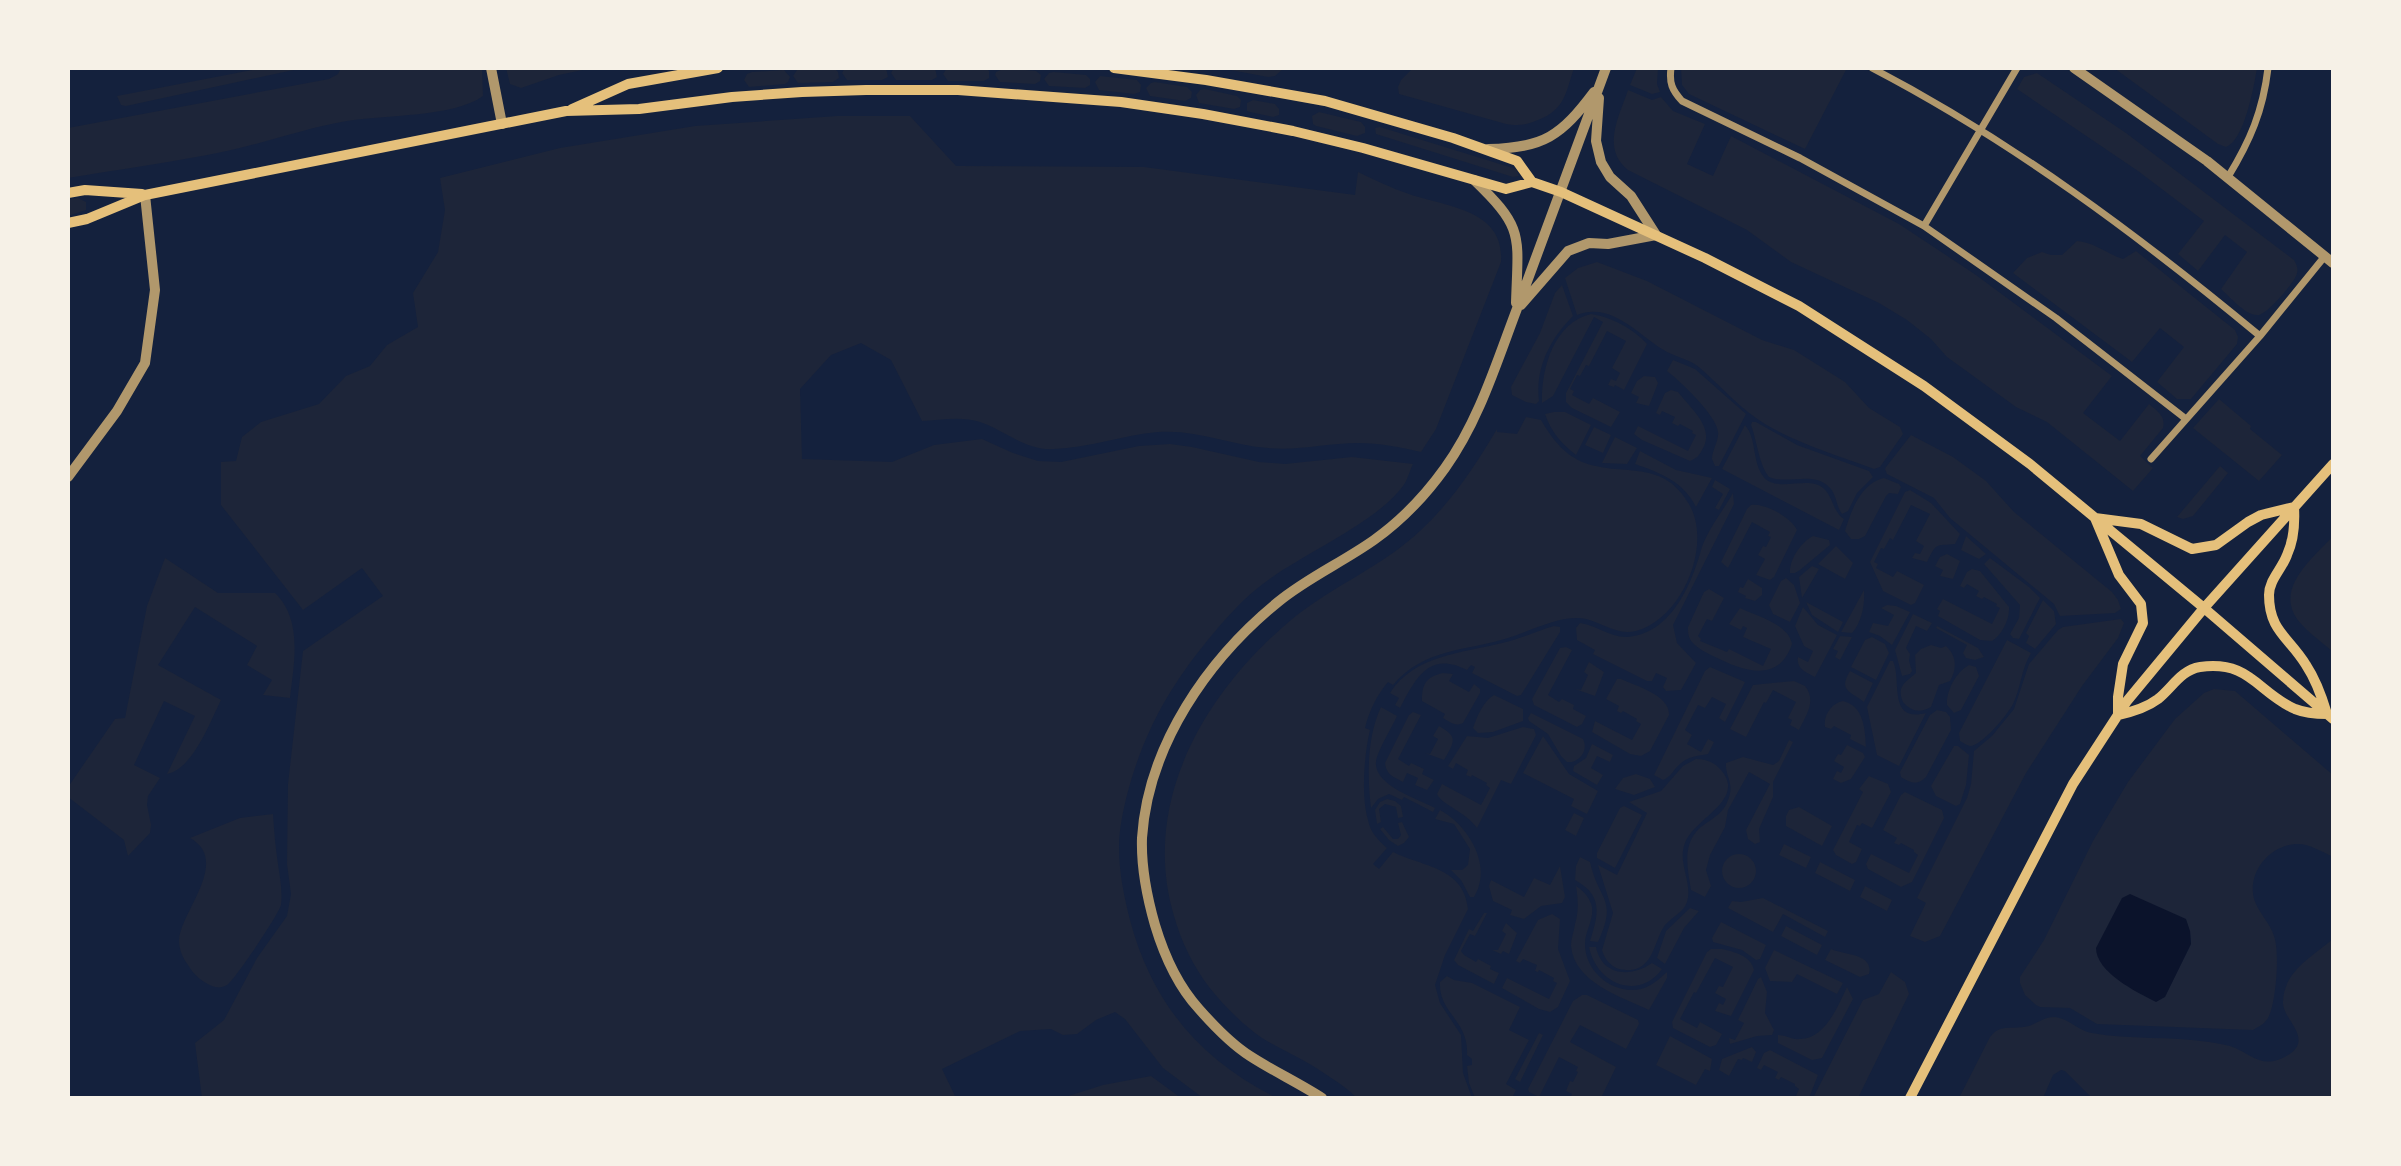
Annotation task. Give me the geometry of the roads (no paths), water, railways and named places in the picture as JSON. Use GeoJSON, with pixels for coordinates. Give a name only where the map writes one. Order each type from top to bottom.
{"type":"FeatureCollection","features":[{"type":"Feature","properties":{"kind":"main road"},"geometry":{"type":"LineString","coordinates":[[566,111],[628,84],[718,68]]}},
{"type":"Feature","properties":{"kind":"main road"},"geometry":{"type":"LineString","coordinates":[[1114,68],[1206,80],[1325,101],[1517,161],[1532,182]]}},
{"type":"Feature","properties":{"kind":"main road"},"geometry":{"type":"LineString","coordinates":[[68,223],[87,219],[145,195],[566,111],[639,109],[732,97],[802,92],[958,90],[1121,102],[1293,131],[1506,189],[1532,182],[1656,236],[1799,306],[1924,386],[2021,458],[2095,518],[2330,717]]}},
{"type":"Feature","properties":{"kind":"main road"},"geometry":{"type":"LineString","coordinates":[[68,193],[85,190],[145,195]]}},
{"type":"Feature","properties":{"kind":"main road"},"geometry":{"type":"LineString","coordinates":[[1910,1098],[2073,784],[2118,715],[2204,608],[2333,464]]}},
{"type":"Feature","properties":{"kind":"main road"},"geometry":{"type":"LineString","coordinates":[[2095,518],[2141,524],[2192,549],[2216,545],[2261,515],[2294,508]]}},
{"type":"Feature","properties":{"kind":"main road"},"geometry":{"type":"LineString","coordinates":[[2294,508],[2292,541],[2287,557],[2270,586],[2270,612],[2276,628],[2297,651],[2314,679],[2330,717]]}},
{"type":"Feature","properties":{"kind":"main road"},"geometry":{"type":"LineString","coordinates":[[2095,518],[2119,575],[2141,604],[2143,623],[2123,664],[2118,715]]}},
{"type":"Feature","properties":{"kind":"main road"},"geometry":{"type":"LineString","coordinates":[[2118,715],[2157,700],[2176,680],[2194,669],[2212,667],[2239,670],[2296,709],[2330,717]]}},
{"type":"Feature","properties":{"kind":"street"},"geometry":{"type":"LineString","coordinates":[[491,68],[502,124]]}},
{"type":"Feature","properties":{"kind":"street"},"geometry":{"type":"LineString","coordinates":[[1322,1098],[1248,1055],[1223,1034],[1197,1007],[1176,975],[1160,942],[1144,877],[1142,840],[1146,807],[1159,762],[1177,721],[1201,683],[1228,649],[1279,600],[1393,526],[1420,500],[1465,437],[1516,310],[1606,68]]}},
{"type":"Feature","properties":{"kind":"street"},"geometry":{"type":"LineString","coordinates":[[1671,68],[1670,82],[1682,101],[1787,151],[1924,226],[2056,318],[2186,419]]}},
{"type":"Feature","properties":{"kind":"street"},"geometry":{"type":"LineString","coordinates":[[1872,68],[1979,130],[2067,187],[2181,271],[2259,336]]}},
{"type":"Feature","properties":{"kind":"street"},"geometry":{"type":"LineString","coordinates":[[1924,226],[2017,68]]}},
{"type":"Feature","properties":{"kind":"street"},"geometry":{"type":"LineString","coordinates":[[2074,68],[2228,177],[2329,260],[2151,458]]}},
{"type":"Feature","properties":{"kind":"street"},"geometry":{"type":"LineString","coordinates":[[2228,177],[2249,143],[2259,115],[2268,68]]}},
{"type":"Feature","properties":{"kind":"street"},"geometry":{"type":"LineString","coordinates":[[1484,149],[1522,147],[1552,136],[1574,118],[1601,83]]}},
{"type":"Feature","properties":{"kind":"street"},"geometry":{"type":"LineString","coordinates":[[1516,310],[1568,251],[1589,243],[1608,244],[1656,236],[1631,196],[1610,177],[1601,162],[1596,141],[1601,83]]}},
{"type":"Feature","properties":{"kind":"street"},"geometry":{"type":"LineString","coordinates":[[1473,179],[1503,209],[1516,232],[1516,310]]}},
{"type":"Feature","properties":{"kind":"street"},"geometry":{"type":"LineString","coordinates":[[68,477],[117,411],[145,363],[155,290],[145,195]]}}]}
